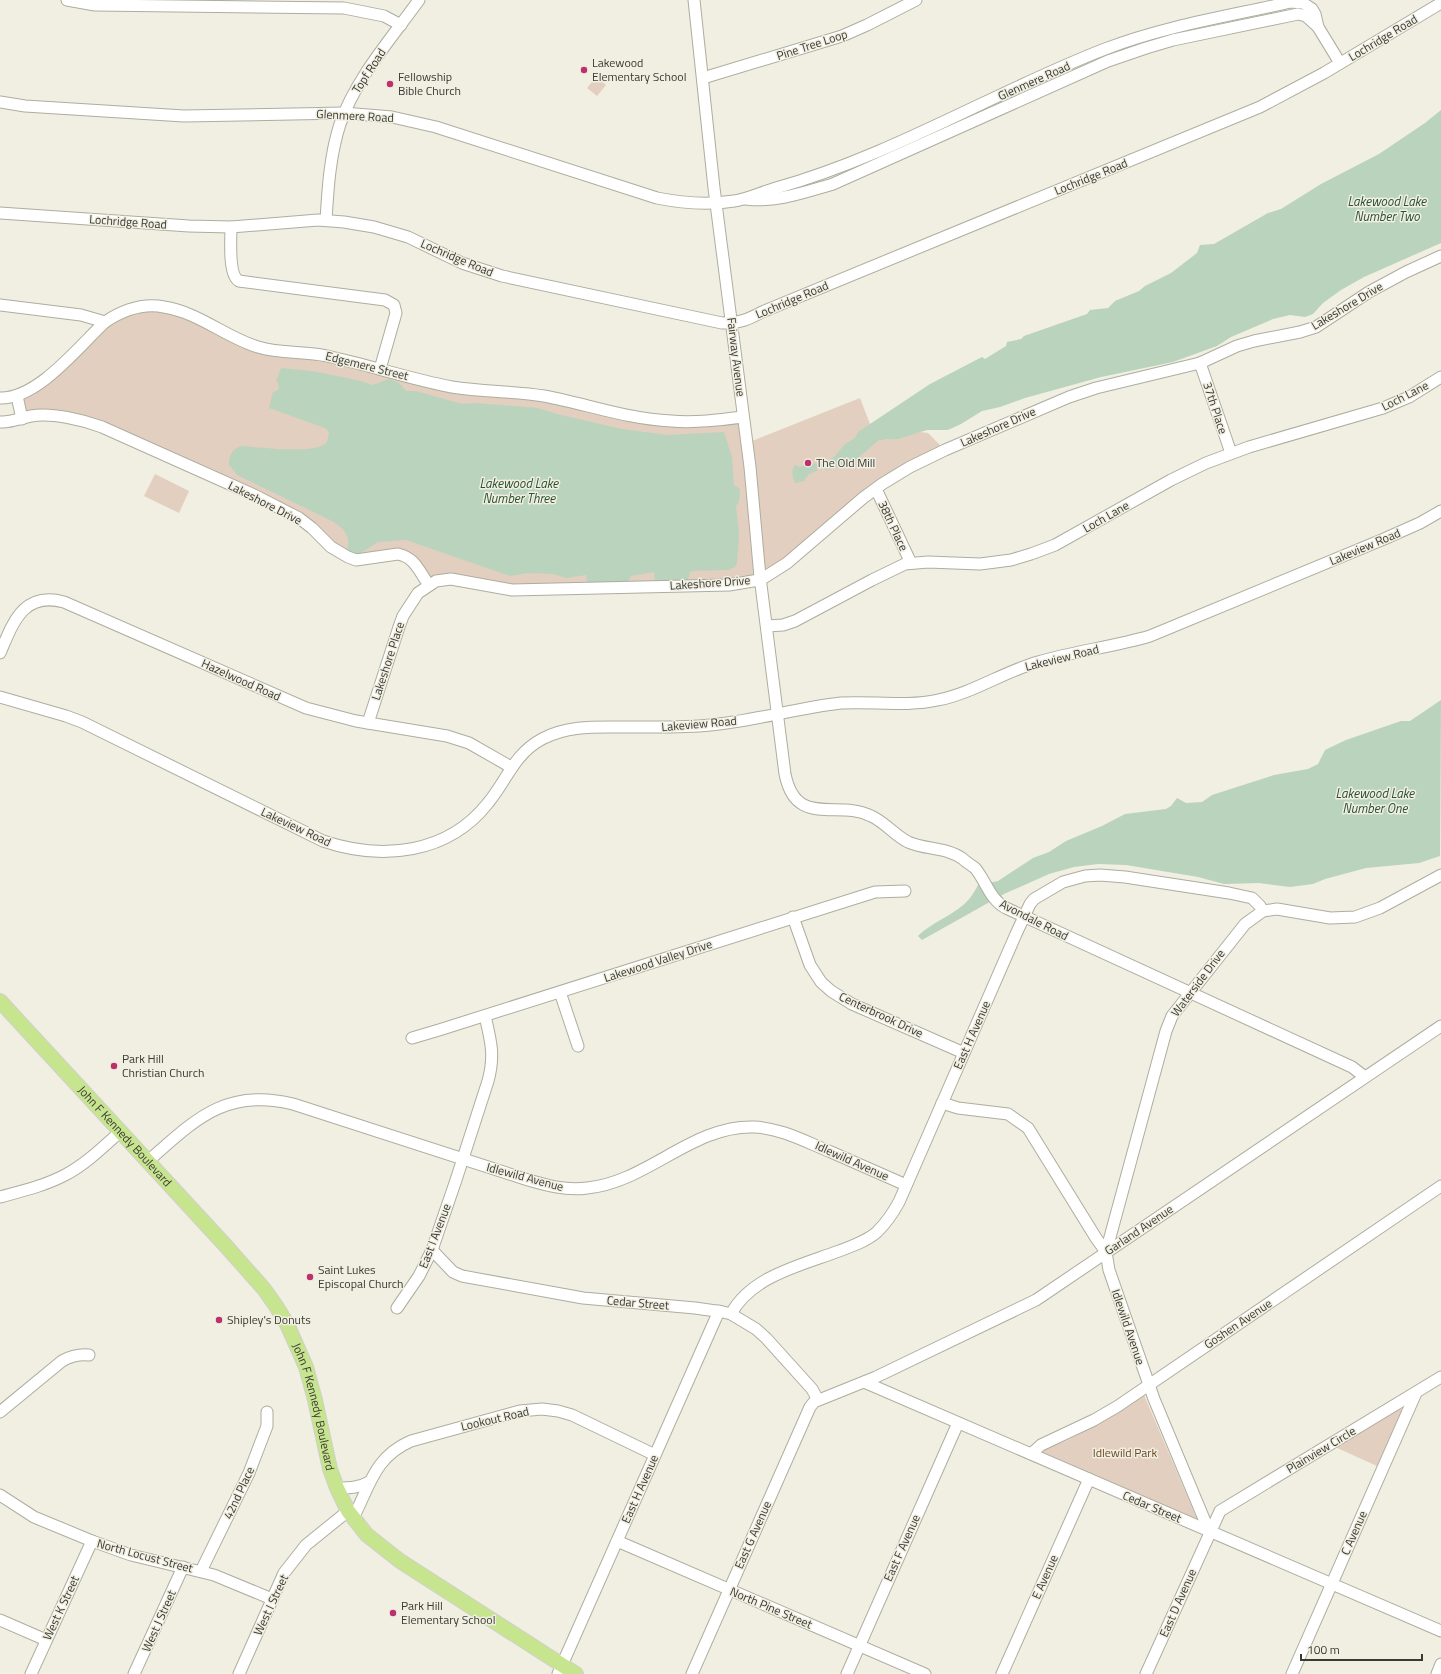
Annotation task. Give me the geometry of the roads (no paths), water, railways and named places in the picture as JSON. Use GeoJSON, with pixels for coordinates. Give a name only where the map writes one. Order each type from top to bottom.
{"type":"FeatureCollection","features":[{"type":"Feature","properties":{"kind":"main road","name":"John F Kennedy Boulevard"},"geometry":{"type":"LineString","coordinates":[[0,1001],[264,1289],[287,1324],[309,1377],[330,1469],[337,1488],[351,1515],[367,1535],[386,1551],[560,1670],[576,1674]]}},
{"type":"Feature","properties":{"kind":"main road","name":"John F Kennedy Boulevard"},"geometry":{"type":"LineString","coordinates":[[560,1670],[583,1674]]}},
{"type":"Feature","properties":{"kind":"street"},"geometry":{"type":"LineString","coordinates":[[67,0],[95,4],[344,8],[384,16],[401,24]]}},
{"type":"Feature","properties":{"kind":"street","name":"Topf Road"},"geometry":{"type":"LineString","coordinates":[[326,220],[331,161],[344,113],[368,70],[419,0]]}},
{"type":"Feature","properties":{"kind":"street","name":"Fairway Avenue"},"geometry":{"type":"LineString","coordinates":[[694,0],[716,203],[744,417],[760,577],[777,714]]}},
{"type":"Feature","properties":{"kind":"street","name":"Pine Tree Loop"},"geometry":{"type":"LineString","coordinates":[[703,78],[842,36],[916,0]]}},
{"type":"Feature","properties":{"kind":"street","name":"Lochridge Road"},"geometry":{"type":"LineString","coordinates":[[0,213],[189,226],[231,227],[295,221],[326,220],[344,222],[389,231],[426,245],[462,263],[502,276],[722,323],[732,323],[746,320],[770,308],[1205,131],[1284,95],[1441,3]]}},
{"type":"Feature","properties":{"kind":"street","name":"Glenmere Road"},"geometry":{"type":"LineString","coordinates":[[0,102],[25,106],[184,116],[344,113],[392,117],[436,127],[657,198],[686,202],[716,203],[745,199],[758,201],[772,199],[833,184],[1088,68],[1146,48],[1204,33],[1298,14],[1306,16],[1318,27],[1340,63]]}},
{"type":"Feature","properties":{"kind":"street"},"geometry":{"type":"LineString","coordinates":[[231,227],[232,268],[234,276],[240,281],[385,300],[394,305],[396,314],[380,369]]}},
{"type":"Feature","properties":{"kind":"street","name":"Lakeshore Drive"},"geometry":{"type":"LineString","coordinates":[[0,422],[12,422],[32,416],[68,418],[85,421],[254,495],[298,518],[312,528],[340,554],[356,560],[398,554],[413,560],[429,585],[436,581],[451,579],[512,590],[729,584],[751,582],[759,580],[760,577],[766,577],[787,563],[876,489],[910,467],[924,460],[1055,403],[1096,388],[1200,363],[1237,346],[1316,327],[1369,292],[1406,272],[1441,256]]}},
{"type":"Feature","properties":{"kind":"street"},"geometry":{"type":"LineString","coordinates":[[0,305],[80,315],[105,322],[67,361],[27,391],[17,396],[0,398]]}},
{"type":"Feature","properties":{"kind":"street","name":"Edgemere Street"},"geometry":{"type":"LineString","coordinates":[[105,322],[118,313],[134,308],[151,306],[164,307],[198,318],[257,347],[275,351],[326,355],[420,380],[454,387],[540,395],[592,408],[671,422],[700,422],[744,417]]}},
{"type":"Feature","properties":{"kind":"street","name":"37th Place"},"geometry":{"type":"LineString","coordinates":[[1200,363],[1230,453]]}},
{"type":"Feature","properties":{"kind":"street","name":"Loch Lane"},"geometry":{"type":"LineString","coordinates":[[767,626],[784,625],[795,622],[882,575],[911,563],[933,562],[980,564],[1010,560],[1031,554],[1055,545],[1171,480],[1230,453],[1384,408],[1409,397],[1441,377]]}},
{"type":"Feature","properties":{"kind":"street"},"geometry":{"type":"LineString","coordinates":[[17,396],[22,419]]}},
{"type":"Feature","properties":{"kind":"street","name":"38th Place"},"geometry":{"type":"LineString","coordinates":[[876,489],[911,563]]}},
{"type":"Feature","properties":{"kind":"street","name":"Lakeview Road"},"geometry":{"type":"LineString","coordinates":[[0,697],[82,722],[323,841],[364,852],[408,850],[440,840],[452,834],[468,822],[488,804],[511,767],[530,748],[541,740],[560,732],[585,727],[681,727],[710,725],[841,703],[922,703],[955,696],[1037,662],[1125,644],[1150,636],[1384,539],[1441,512]]}},
{"type":"Feature","properties":{"kind":"street","name":"Lakeshore Place"},"geometry":{"type":"LineString","coordinates":[[368,723],[404,616],[418,593],[429,585]]}},
{"type":"Feature","properties":{"kind":"street","name":"Hazelwood Road"},"geometry":{"type":"LineString","coordinates":[[0,653],[14,621],[24,610],[36,602],[56,600],[64,602],[306,708],[324,714],[447,736],[461,740],[511,767]]}},
{"type":"Feature","properties":{"kind":"street","name":"Avondale Road"},"geometry":{"type":"LineString","coordinates":[[777,714],[787,783],[796,798],[801,803],[811,808],[824,810],[848,810],[871,816],[907,842],[950,852],[961,857],[975,868],[996,902],[1000,905],[1352,1067],[1365,1077]]}},
{"type":"Feature","properties":{"kind":"street","name":"East H Avenue"},"geometry":{"type":"LineString","coordinates":[[731,1314],[743,1296],[775,1276],[855,1245],[871,1237],[884,1224],[896,1208],[1030,904],[1050,889],[1072,879],[1100,875],[1125,877],[1252,898],[1263,911]]}},
{"type":"Feature","properties":{"kind":"street"},"geometry":{"type":"LineString","coordinates":[[1263,911],[1277,909],[1330,918],[1355,917],[1380,908],[1441,875]]}},
{"type":"Feature","properties":{"kind":"street","name":"Lakewood Valley Drive"},"geometry":{"type":"LineString","coordinates":[[412,1038],[875,892],[905,891]]}},
{"type":"Feature","properties":{"kind":"street","name":"Waterside Drive"},"geometry":{"type":"LineString","coordinates":[[1106,1252],[1166,1031],[1172,1016],[1245,924],[1263,911]]}},
{"type":"Feature","properties":{"kind":"street","name":"Centerbrook Drive"},"geometry":{"type":"LineString","coordinates":[[793,917],[810,966],[821,982],[831,991],[852,1004],[964,1054]]}},
{"type":"Feature","properties":{"kind":"street"},"geometry":{"type":"LineString","coordinates":[[560,992],[578,1046]]}},
{"type":"Feature","properties":{"kind":"street","name":"East I Avenue"},"geometry":{"type":"LineString","coordinates":[[397,1308],[419,1276],[432,1250],[491,1069],[492,1043],[485,1016]]}},
{"type":"Feature","properties":{"kind":"street","name":"Garland Avenue"},"geometry":{"type":"LineString","coordinates":[[818,1400],[864,1382],[1036,1300],[1441,1026]]}},
{"type":"Feature","properties":{"kind":"street","name":"Idlewild Avenue"},"geometry":{"type":"LineString","coordinates":[[148,1162],[197,1119],[223,1106],[257,1100],[293,1104],[549,1186],[568,1189],[603,1186],[630,1176],[681,1149],[720,1132],[754,1127],[782,1132],[801,1139],[906,1185]]}},
{"type":"Feature","properties":{"kind":"street","name":"Idlewild Avenue"},"geometry":{"type":"LineString","coordinates":[[942,1103],[958,1108],[1008,1114],[1028,1128],[1085,1222],[1106,1252],[1109,1270],[1149,1385],[1209,1531]]}},
{"type":"Feature","properties":{"kind":"street"},"geometry":{"type":"LineString","coordinates":[[0,1197],[39,1186],[66,1174],[84,1162],[120,1131]]}},
{"type":"Feature","properties":{"kind":"street","name":"Goshen Avenue"},"geometry":{"type":"LineString","coordinates":[[1031,1454],[1041,1445],[1094,1420],[1149,1385],[1441,1186]]}},
{"type":"Feature","properties":{"kind":"street","name":"Cedar Street"},"geometry":{"type":"LineString","coordinates":[[432,1250],[453,1272],[462,1276],[583,1298],[718,1311],[731,1314],[756,1329],[766,1338],[812,1389],[818,1400]]}},
{"type":"Feature","properties":{"kind":"street","name":"East H Avenue"},"geometry":{"type":"LineString","coordinates":[[560,1670],[718,1311]]}},
{"type":"Feature","properties":{"kind":"street"},"geometry":{"type":"LineString","coordinates":[[0,1412],[62,1361],[70,1356],[79,1354],[89,1355]]}},
{"type":"Feature","properties":{"kind":"street","name":"Plainview Circle"},"geometry":{"type":"LineString","coordinates":[[1209,1531],[1217,1514],[1222,1509],[1441,1377]]}},
{"type":"Feature","properties":{"kind":"street","name":"Cedar Street"},"geometry":{"type":"LineString","coordinates":[[864,1382],[1441,1631]]}},
{"type":"Feature","properties":{"kind":"street","name":"C Avenue"},"geometry":{"type":"LineString","coordinates":[[1292,1674],[1416,1393]]}},
{"type":"Feature","properties":{"kind":"street","name":"East G Avenue"},"geometry":{"type":"LineString","coordinates":[[692,1674],[810,1408],[814,1402],[818,1400]]}},
{"type":"Feature","properties":{"kind":"street","name":"Lookout Road"},"geometry":{"type":"LineString","coordinates":[[351,1515],[379,1465],[387,1456],[405,1444],[504,1414],[532,1409],[558,1411],[572,1415],[655,1455]]}},
{"type":"Feature","properties":{"kind":"street","name":"42nd Place"},"geometry":{"type":"LineString","coordinates":[[201,1571],[249,1473],[267,1426],[267,1412]]}},
{"type":"Feature","properties":{"kind":"street","name":"East F Avenue"},"geometry":{"type":"LineString","coordinates":[[846,1674],[958,1423]]}},
{"type":"Feature","properties":{"kind":"street","name":"E Avenue"},"geometry":{"type":"LineString","coordinates":[[1002,1674],[1089,1479]]}},
{"type":"Feature","properties":{"kind":"street"},"geometry":{"type":"LineString","coordinates":[[337,1488],[362,1486],[369,1482]]}},
{"type":"Feature","properties":{"kind":"street","name":"North Locust Street"},"geometry":{"type":"LineString","coordinates":[[0,1495],[34,1517],[92,1542],[131,1555],[201,1571],[272,1599]]}},
{"type":"Feature","properties":{"kind":"street","name":"West I Street"},"geometry":{"type":"LineString","coordinates":[[239,1674],[284,1573],[306,1544],[320,1532],[351,1515]]}},
{"type":"Feature","properties":{"kind":"street","name":"East D Avenue"},"geometry":{"type":"LineString","coordinates":[[1146,1674],[1209,1531]]}},
{"type":"Feature","properties":{"kind":"street","name":"North Pine Street"},"geometry":{"type":"LineString","coordinates":[[617,1541],[925,1674]]}},
{"type":"Feature","properties":{"kind":"street","name":"West K Street"},"geometry":{"type":"LineString","coordinates":[[31,1674],[92,1542]]}},
{"type":"Feature","properties":{"kind":"street","name":"West J Street"},"geometry":{"type":"LineString","coordinates":[[134,1674],[183,1567]]}},
{"type":"Feature","properties":{"kind":"street"},"geometry":{"type":"LineString","coordinates":[[0,1620],[46,1640]]}},
{"type":"Feature","properties":{"kind":"street"},"geometry":{"type":"LineString","coordinates":[[1437,1674],[1441,1664]]}},
{"type":"Feature","properties":{"kind":"water","name":"Lakewood Lake Number Two"},"geometry":{"type":"Polygon","coordinates":[[[1441,110],[1441,243],[1364,277],[1341,290],[1323,303],[1313,314],[1305,317],[1290,315],[1273,319],[1231,337],[1217,346],[1173,362],[1101,377],[982,411],[948,430],[927,430],[898,439],[879,440],[850,465],[826,470],[819,466],[834,457],[845,444],[855,438],[858,432],[930,384],[982,357],[985,359],[1006,346],[1007,342],[1021,339],[1024,336],[1087,314],[1090,310],[1108,308],[1115,301],[1139,291],[1145,286],[1171,273],[1197,253],[1200,245],[1214,244],[1268,213],[1281,209],[1321,184],[1379,154],[1425,123],[1441,110]]]}},
{"type":"Feature","properties":{"kind":"water","name":"Lakewood Lake Number Three"},"geometry":{"type":"Polygon","coordinates":[[[281,368],[312,371],[357,380],[373,385],[389,379],[399,383],[406,391],[416,391],[462,404],[475,403],[538,408],[557,414],[622,429],[667,435],[724,432],[732,457],[734,485],[740,489],[739,502],[736,506],[739,534],[737,563],[735,567],[728,570],[691,571],[687,582],[655,582],[654,572],[631,576],[627,584],[587,583],[586,575],[567,578],[553,574],[528,573],[510,576],[406,540],[378,542],[358,555],[347,551],[348,541],[346,533],[337,524],[237,475],[229,465],[232,453],[242,446],[274,449],[301,449],[321,446],[327,442],[329,432],[325,428],[269,408],[273,392],[277,391],[279,388],[278,382],[276,381],[281,368]]]}},
{"type":"Feature","properties":{"kind":"water"},"geometry":{"type":"Polygon","coordinates":[[[811,463],[818,464],[817,471],[809,474],[804,481],[795,483],[792,474],[795,465],[800,467],[811,463]]]}},
{"type":"Feature","properties":{"kind":"water","name":"Lakewood Lake Number One"},"geometry":{"type":"Polygon","coordinates":[[[1441,700],[1440,856],[1419,863],[1366,868],[1325,879],[1313,884],[1290,887],[1259,883],[1224,884],[1198,877],[1126,865],[1098,864],[1074,867],[1049,874],[1004,894],[922,940],[918,936],[930,926],[951,914],[964,904],[978,885],[998,881],[1033,858],[1049,852],[1066,841],[1102,826],[1125,814],[1166,809],[1171,806],[1177,798],[1186,803],[1202,802],[1212,795],[1274,775],[1308,769],[1318,764],[1325,750],[1346,740],[1401,721],[1410,721],[1441,700]]]}},
{"type":"Feature","properties":{"kind":"place","name":"Lakewood Elementary School"},"geometry":{"type":"Point","coordinates":[584,70]}},
{"type":"Feature","properties":{"kind":"place","name":"Fellowship Bible Church"},"geometry":{"type":"Point","coordinates":[390,84]}},
{"type":"Feature","properties":{"kind":"place","name":"The Old Mill"},"geometry":{"type":"Point","coordinates":[808,463]}},
{"type":"Feature","properties":{"kind":"place","name":"Park Hill Christian Church"},"geometry":{"type":"Point","coordinates":[114,1066]}},
{"type":"Feature","properties":{"kind":"place","name":"Saint Lukes Episcopal Church"},"geometry":{"type":"Point","coordinates":[310,1277]}},
{"type":"Feature","properties":{"kind":"place","name":"Shipley's Donuts"},"geometry":{"type":"Point","coordinates":[219,1320]}},
{"type":"Feature","properties":{"kind":"place","name":"Park Hill Elementary School"},"geometry":{"type":"Point","coordinates":[393,1613]}},
{"type":"Feature","properties":{"kind":"park label","name":"Idlewild Park"},"geometry":{"type":"Point","coordinates":[1125,1453]}}]}
